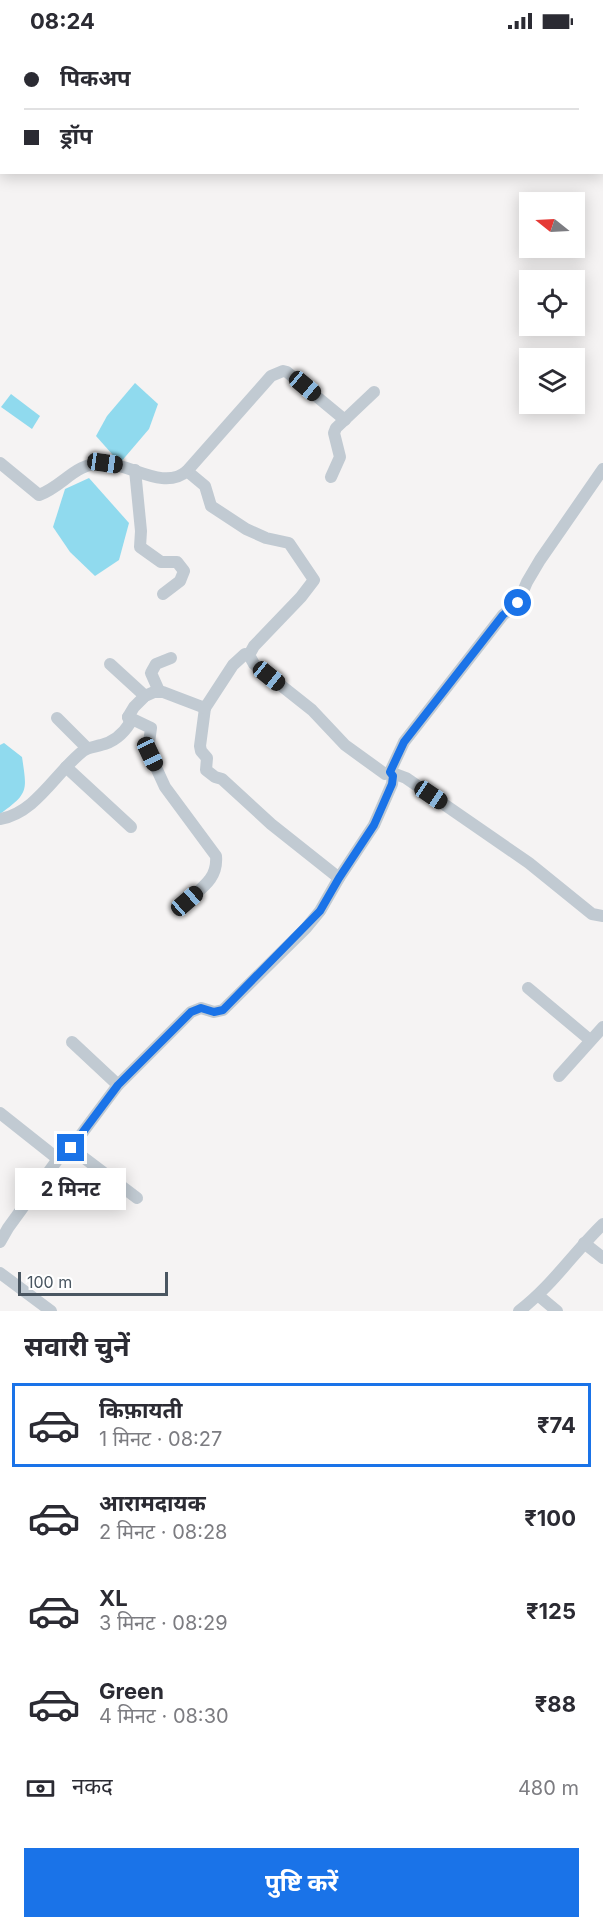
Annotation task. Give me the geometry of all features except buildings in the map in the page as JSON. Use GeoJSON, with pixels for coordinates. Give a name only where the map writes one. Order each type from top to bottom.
{"type":"FeatureCollection","features":[{"type":"Feature","properties":{"kind":"street"},"geometry":{"type":"LineString","coordinates":[[0,463],[39,495],[77,469],[91,464],[105,463],[174,479],[187,471],[271,375],[279,372],[287,372],[345,420]]}},
{"type":"Feature","properties":{"kind":"street"},"geometry":{"type":"LineString","coordinates":[[331,477],[340,457],[334,433],[336,428],[374,392]]}},
{"type":"Feature","properties":{"kind":"street"},"geometry":{"type":"LineString","coordinates":[[390,772],[404,742],[503,615],[518,603],[540,560],[603,469]]}},
{"type":"Feature","properties":{"kind":"street"},"geometry":{"type":"LineString","coordinates":[[135,470],[141,531],[140,547],[161,562],[177,562],[184,571],[180,581],[163,594]]}},
{"type":"Feature","properties":{"kind":"street"},"geometry":{"type":"LineString","coordinates":[[187,471],[205,486],[211,506],[246,529],[266,538],[289,543],[314,580],[301,597],[254,646],[249,655]]}},
{"type":"Feature","properties":{"kind":"street"},"geometry":{"type":"LineString","coordinates":[[249,655],[245,654],[232,665],[205,708],[200,746],[207,758],[206,770],[222,779],[271,824],[339,878]]}},
{"type":"Feature","properties":{"kind":"street"},"geometry":{"type":"LineString","coordinates":[[249,655],[254,664],[312,710],[345,745],[385,774],[390,772],[406,778],[529,862],[592,914],[603,916]]}},
{"type":"Feature","properties":{"kind":"street"},"geometry":{"type":"LineString","coordinates":[[159,691],[151,673],[160,661],[171,658]]}},
{"type":"Feature","properties":{"kind":"street"},"geometry":{"type":"LineString","coordinates":[[110,664],[145,696]]}},
{"type":"Feature","properties":{"kind":"street"},"geometry":{"type":"LineString","coordinates":[[0,819],[24,809],[87,748],[116,739],[130,723],[128,717],[130,711],[145,696],[159,691],[205,708]]}},
{"type":"Feature","properties":{"kind":"street"},"geometry":{"type":"LineString","coordinates":[[128,717],[151,728],[148,750],[165,787],[216,856],[217,866],[211,880],[187,901]]}},
{"type":"Feature","properties":{"kind":"street"},"geometry":{"type":"LineString","coordinates":[[57,718],[87,748]]}},
{"type":"Feature","properties":{"kind":"street"},"geometry":{"type":"LineString","coordinates":[[66,767],[131,827]]}},
{"type":"Feature","properties":{"kind":"street"},"geometry":{"type":"LineString","coordinates":[[0,1242],[4,1225],[58,1159],[71,1148],[118,1085],[191,1012],[201,1008],[218,1012],[228,1006],[314,920],[380,814],[392,784],[393,776],[390,772]]}},
{"type":"Feature","properties":{"kind":"street"},"geometry":{"type":"LineString","coordinates":[[528,988],[590,1040]]}},
{"type":"Feature","properties":{"kind":"street"},"geometry":{"type":"LineString","coordinates":[[560,1076],[603,1027]]}},
{"type":"Feature","properties":{"kind":"street"},"geometry":{"type":"LineString","coordinates":[[72,1042],[118,1085]]}},
{"type":"Feature","properties":{"kind":"street"},"geometry":{"type":"LineString","coordinates":[[0,1113],[58,1159]]}},
{"type":"Feature","properties":{"kind":"street"},"geometry":{"type":"LineString","coordinates":[[71,1148],[137,1198]]}},
{"type":"Feature","properties":{"kind":"street"},"geometry":{"type":"LineString","coordinates":[[519,1311],[539,1296],[603,1224]]}},
{"type":"Feature","properties":{"kind":"street"},"geometry":{"type":"LineString","coordinates":[[584,1243],[603,1258]]}},
{"type":"Feature","properties":{"kind":"street"},"geometry":{"type":"LineString","coordinates":[[0,1273],[51,1311]]}},
{"type":"Feature","properties":{"kind":"street"},"geometry":{"type":"LineString","coordinates":[[539,1296],[558,1311]]}},
{"type":"Feature","properties":{"kind":"water"},"geometry":{"type":"Polygon","coordinates":[[[135,383],[158,404],[149,429],[120,463],[96,436],[107,416],[135,383]]]}},
{"type":"Feature","properties":{"kind":"water"},"geometry":{"type":"Polygon","coordinates":[[[11,394],[40,416],[32,429],[1,407],[11,394]]]}},
{"type":"Feature","properties":{"kind":"water"},"geometry":{"type":"Polygon","coordinates":[[[89,478],[129,523],[119,560],[95,576],[70,552],[53,527],[65,489],[89,478]]]}},
{"type":"Feature","properties":{"kind":"water"},"geometry":{"type":"Polygon","coordinates":[[[4,743],[22,757],[25,784],[21,796],[0,814],[0,745],[4,743]]]}},
{"type":"Feature","properties":{"kind":"route"},"geometry":{"type":"LineString","coordinates":[[71,1148],[118,1085],[133,1072],[161,1040],[191,1012],[201,1008],[214,1012],[223,1010],[314,920],[374,825],[389,795],[393,779],[390,772],[404,742],[503,615],[518,603]]}}]}
